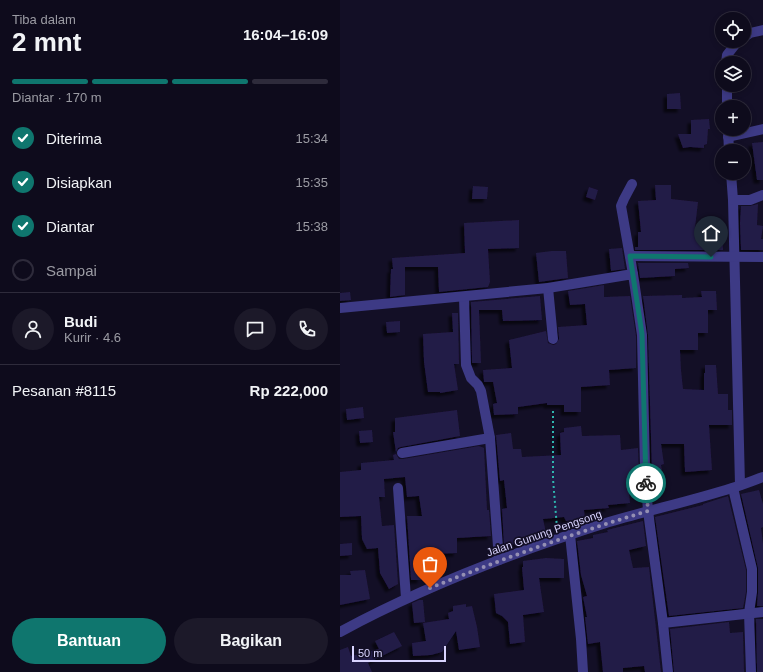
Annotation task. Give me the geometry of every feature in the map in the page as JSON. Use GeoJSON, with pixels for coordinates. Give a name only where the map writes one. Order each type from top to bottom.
{"type":"FeatureCollection","features":[{"type":"Feature","properties":{"kind":"street"},"geometry":{"type":"LineString","coordinates":[[751,33],[763,30]]}},
{"type":"Feature","properties":{"kind":"street"},"geometry":{"type":"LineString","coordinates":[[751,131],[763,130]]}},
{"type":"Feature","properties":{"kind":"street"},"geometry":{"type":"LineString","coordinates":[[732,180],[737,486],[752,569],[752,592],[749,613],[751,672]]}},
{"type":"Feature","properties":{"kind":"street"},"geometry":{"type":"LineString","coordinates":[[632,184],[621,206],[642,334],[645,468],[648,511],[668,672]]}},
{"type":"Feature","properties":{"kind":"street"},"geometry":{"type":"LineString","coordinates":[[733,200],[750,200],[763,195]]}},
{"type":"Feature","properties":{"kind":"street"},"geometry":{"type":"LineString","coordinates":[[630,256],[734,258],[763,257]]}},
{"type":"Feature","properties":{"kind":"street"},"geometry":{"type":"LineString","coordinates":[[340,308],[548,288],[633,274]]}},
{"type":"Feature","properties":{"kind":"street"},"geometry":{"type":"LineString","coordinates":[[548,288],[553,339]]}},
{"type":"Feature","properties":{"kind":"street"},"geometry":{"type":"LineString","coordinates":[[464,297],[466,366],[471,378],[478,385],[481,391],[490,438],[499,560]]}},
{"type":"Feature","properties":{"kind":"street"},"geometry":{"type":"LineString","coordinates":[[402,453],[490,438]]}},
{"type":"Feature","properties":{"kind":"street","name":"Jalan Gunung Pengsong"},"geometry":{"type":"LineString","coordinates":[[340,632],[406,598],[499,560],[648,511],[737,486],[763,477]]}},
{"type":"Feature","properties":{"kind":"street"},"geometry":{"type":"LineString","coordinates":[[398,488],[406,598]]}},
{"type":"Feature","properties":{"kind":"street"},"geometry":{"type":"LineString","coordinates":[[570,536],[583,672]]}},
{"type":"Feature","properties":{"kind":"street"},"geometry":{"type":"LineString","coordinates":[[663,623],[763,612]]}},
{"type":"Feature","properties":{"kind":"path"},"geometry":{"type":"LineString","coordinates":[[553,411],[553,479],[558,540]]}},
{"type":"Feature","properties":{"kind":"building"},"geometry":{"type":"Polygon","coordinates":[[[680,93],[681,109],[667,109],[667,94],[680,93]]]}},
{"type":"Feature","properties":{"kind":"building"},"geometry":{"type":"Polygon","coordinates":[[[709,119],[710,129],[708,129],[707,144],[704,145],[704,148],[683,148],[678,134],[691,134],[691,120],[709,119]]]}},
{"type":"Feature","properties":{"kind":"building"},"geometry":{"type":"Polygon","coordinates":[[[763,142],[763,180],[757,180],[752,143],[763,142]]]}},
{"type":"Feature","properties":{"kind":"building"},"geometry":{"type":"Polygon","coordinates":[[[655,185],[671,185],[671,199],[698,202],[695,228],[700,228],[701,230],[722,228],[723,250],[635,250],[635,247],[638,247],[638,232],[641,232],[638,201],[656,200],[655,185]]]}},
{"type":"Feature","properties":{"kind":"building"},"geometry":{"type":"Polygon","coordinates":[[[473,186],[488,187],[487,199],[472,199],[473,186]]]}},
{"type":"Feature","properties":{"kind":"building"},"geometry":{"type":"Polygon","coordinates":[[[589,187],[598,190],[595,200],[586,197],[589,187]]]}},
{"type":"Feature","properties":{"kind":"building"},"geometry":{"type":"Polygon","coordinates":[[[758,204],[757,225],[763,226],[761,239],[763,239],[763,250],[741,250],[741,206],[758,204]]]}},
{"type":"Feature","properties":{"kind":"building"},"geometry":{"type":"Polygon","coordinates":[[[519,220],[519,248],[488,249],[490,282],[488,287],[439,292],[438,267],[405,267],[405,295],[390,297],[391,269],[393,269],[392,258],[465,253],[464,223],[519,220]]]}},
{"type":"Feature","properties":{"kind":"building"},"geometry":{"type":"Polygon","coordinates":[[[622,248],[625,269],[611,271],[609,249],[622,248]]]}},
{"type":"Feature","properties":{"kind":"building"},"geometry":{"type":"Polygon","coordinates":[[[566,251],[568,278],[539,282],[536,253],[566,251]]]}},
{"type":"Feature","properties":{"kind":"building"},"geometry":{"type":"Polygon","coordinates":[[[638,263],[688,263],[689,268],[675,269],[675,276],[640,278],[638,263]]]}},
{"type":"Feature","properties":{"kind":"building"},"geometry":{"type":"Polygon","coordinates":[[[604,285],[604,297],[630,296],[636,336],[636,368],[609,370],[610,385],[581,387],[581,412],[564,412],[564,405],[547,405],[547,403],[518,407],[518,414],[494,415],[493,404],[497,403],[493,382],[484,382],[483,370],[512,368],[509,340],[546,331],[548,343],[553,345],[556,344],[559,339],[558,327],[587,325],[585,304],[570,305],[568,291],[604,285]]]}},
{"type":"Feature","properties":{"kind":"building"},"geometry":{"type":"Polygon","coordinates":[[[701,291],[716,291],[717,310],[708,310],[708,333],[698,333],[698,350],[680,350],[683,389],[704,390],[705,365],[716,365],[718,394],[728,394],[728,410],[732,410],[732,425],[709,425],[712,470],[685,472],[684,444],[661,444],[664,464],[661,465],[662,470],[652,472],[648,335],[643,296],[682,295],[682,298],[702,297],[701,291]]]}},
{"type":"Feature","properties":{"kind":"building"},"geometry":{"type":"Polygon","coordinates":[[[350,292],[351,300],[340,301],[340,293],[350,292]]]}},
{"type":"Feature","properties":{"kind":"building"},"geometry":{"type":"Polygon","coordinates":[[[540,296],[542,320],[503,321],[502,310],[479,310],[481,363],[472,363],[471,302],[540,296]]]}},
{"type":"Feature","properties":{"kind":"building"},"geometry":{"type":"Polygon","coordinates":[[[452,313],[458,313],[459,364],[454,364],[458,390],[440,393],[428,392],[424,362],[423,334],[453,332],[452,313]]]}},
{"type":"Feature","properties":{"kind":"building"},"geometry":{"type":"Polygon","coordinates":[[[400,321],[400,332],[387,333],[386,322],[400,321]]]}},
{"type":"Feature","properties":{"kind":"building"},"geometry":{"type":"Polygon","coordinates":[[[363,407],[364,418],[347,420],[346,409],[363,407]]]}},
{"type":"Feature","properties":{"kind":"building"},"geometry":{"type":"Polygon","coordinates":[[[457,410],[460,436],[401,447],[398,448],[396,452],[393,432],[395,432],[395,418],[457,410]]]}},
{"type":"Feature","properties":{"kind":"building"},"geometry":{"type":"Polygon","coordinates":[[[581,426],[582,436],[620,435],[621,450],[638,448],[639,473],[636,474],[637,491],[629,492],[630,503],[608,505],[609,508],[584,510],[585,519],[566,521],[564,517],[543,519],[546,533],[518,538],[519,543],[504,546],[502,509],[507,508],[504,480],[500,481],[496,435],[511,433],[513,449],[521,449],[522,457],[561,455],[560,433],[564,432],[564,428],[581,426]]]}},
{"type":"Feature","properties":{"kind":"building"},"geometry":{"type":"Polygon","coordinates":[[[372,430],[373,442],[360,443],[359,431],[372,430]]]}},
{"type":"Feature","properties":{"kind":"building"},"geometry":{"type":"Polygon","coordinates":[[[479,446],[484,448],[487,510],[489,510],[491,536],[457,538],[457,553],[433,554],[433,560],[419,561],[421,580],[411,580],[407,516],[422,516],[419,496],[407,497],[405,477],[384,479],[385,497],[379,497],[382,526],[394,525],[398,584],[389,589],[380,573],[378,548],[367,549],[362,539],[361,516],[340,517],[340,472],[361,470],[361,463],[394,460],[393,455],[396,454],[399,459],[403,459],[479,446]]]}},
{"type":"Feature","properties":{"kind":"building"},"geometry":{"type":"Polygon","coordinates":[[[759,490],[763,504],[763,527],[761,528],[763,544],[763,606],[757,606],[758,568],[741,494],[759,490]]]}},
{"type":"Feature","properties":{"kind":"building"},"geometry":{"type":"Polygon","coordinates":[[[728,496],[746,570],[746,592],[743,608],[669,616],[655,517],[703,505],[728,496]]]}},
{"type":"Feature","properties":{"kind":"building"},"geometry":{"type":"Polygon","coordinates":[[[643,521],[646,546],[629,550],[633,568],[649,567],[661,672],[645,672],[644,666],[623,668],[623,672],[603,672],[600,642],[588,644],[585,617],[587,617],[583,597],[587,596],[581,575],[577,541],[593,538],[593,535],[608,532],[607,530],[643,521]]]}},
{"type":"Feature","properties":{"kind":"building"},"geometry":{"type":"Polygon","coordinates":[[[352,543],[352,555],[340,556],[340,544],[352,543]]]}},
{"type":"Feature","properties":{"kind":"building"},"geometry":{"type":"Polygon","coordinates":[[[546,558],[564,559],[564,578],[539,578],[544,612],[523,615],[525,642],[510,644],[508,622],[496,613],[494,594],[524,590],[522,567],[523,561],[546,558]]]}},
{"type":"Feature","properties":{"kind":"building"},"geometry":{"type":"Polygon","coordinates":[[[365,570],[370,599],[340,605],[340,575],[351,575],[350,571],[365,570]]]}},
{"type":"Feature","properties":{"kind":"building"},"geometry":{"type":"Polygon","coordinates":[[[423,600],[425,622],[414,623],[412,603],[423,600]]]}},
{"type":"Feature","properties":{"kind":"building"},"geometry":{"type":"Polygon","coordinates":[[[466,604],[466,607],[472,606],[480,647],[459,650],[456,631],[442,652],[431,655],[413,656],[412,643],[426,641],[423,623],[449,619],[448,613],[453,611],[453,606],[466,604]]]}},
{"type":"Feature","properties":{"kind":"building"},"geometry":{"type":"Polygon","coordinates":[[[756,619],[763,619],[763,672],[757,672],[756,619]]]}},
{"type":"Feature","properties":{"kind":"building"},"geometry":{"type":"Polygon","coordinates":[[[729,622],[730,633],[743,632],[744,672],[674,672],[670,629],[729,622]]]}},
{"type":"Feature","properties":{"kind":"building"},"geometry":{"type":"Polygon","coordinates":[[[394,632],[402,646],[368,663],[372,672],[340,672],[340,650],[348,647],[351,656],[379,649],[375,641],[394,632]]]}},
{"type":"Feature","properties":{"kind":"way so far"},"geometry":{"type":"LineString","coordinates":[[430,588],[499,560],[607,523],[648,511],[646,483]]}},
{"type":"Feature","properties":{"kind":"route"},"geometry":{"type":"LineString","coordinates":[[646,483],[642,334],[630,256],[711,257]]}}]}
